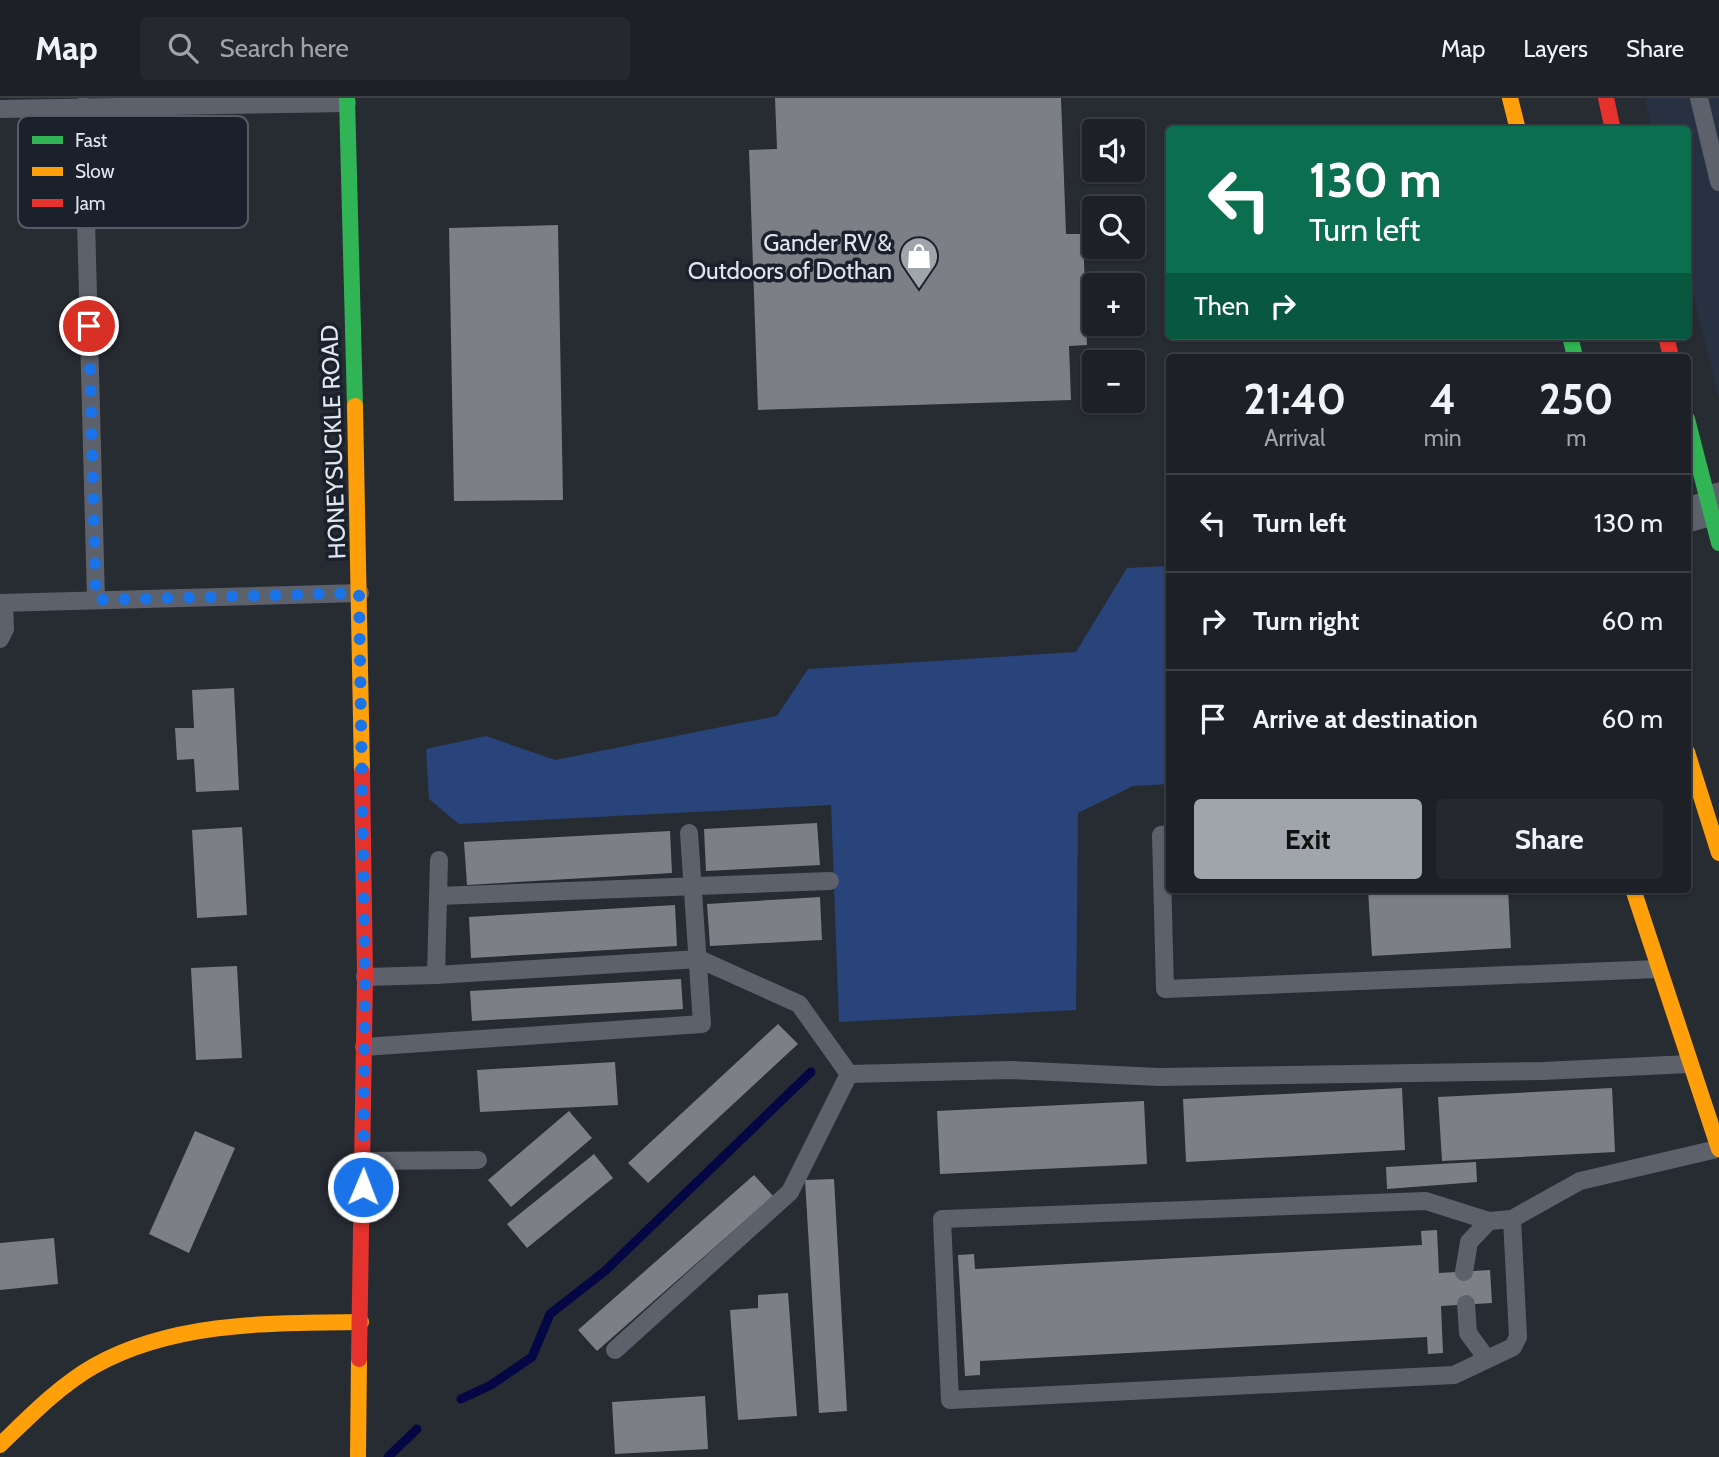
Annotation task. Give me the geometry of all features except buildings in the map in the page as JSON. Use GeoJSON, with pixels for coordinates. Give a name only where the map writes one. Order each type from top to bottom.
{"type":"FeatureCollection","features":[{"type":"Feature","properties":{"kind":"main road"},"geometry":{"type":"LineString","coordinates":[[1510,98],[1517,126]]}},
{"type":"Feature","properties":{"kind":"main road"},"geometry":{"type":"LineString","coordinates":[[1606,98],[1612,126]]}},
{"type":"Feature","properties":{"kind":"main road","name":"HONEYSUCKLE ROAD"},"geometry":{"type":"LineString","coordinates":[[347,100],[365,977],[358,1457]]}},
{"type":"Feature","properties":{"kind":"main road"},"geometry":{"type":"LineString","coordinates":[[1691,436],[1719,543]]}},
{"type":"Feature","properties":{"kind":"main road"},"geometry":{"type":"LineString","coordinates":[[1691,765],[1719,853]]}},
{"type":"Feature","properties":{"kind":"main road"},"geometry":{"type":"LineString","coordinates":[[1634,893],[1718,1149]]}},
{"type":"Feature","properties":{"kind":"main road"},"geometry":{"type":"LineString","coordinates":[[1,1442],[60,1391],[95,1366],[130,1350],[262,1323],[361,1322]]}},
{"type":"Feature","properties":{"kind":"lane"},"geometry":{"type":"LineString","coordinates":[[1699,98],[1719,182]]}},
{"type":"Feature","properties":{"kind":"lane"},"geometry":{"type":"LineString","coordinates":[[0,108],[127,102],[347,100]]}},
{"type":"Feature","properties":{"kind":"lane"},"geometry":{"type":"LineString","coordinates":[[83,106],[83,116]]}},
{"type":"Feature","properties":{"kind":"lane"},"geometry":{"type":"LineString","coordinates":[[86,228],[96,600]]}},
{"type":"Feature","properties":{"kind":"lane"},"geometry":{"type":"LineString","coordinates":[[0,639],[5,629],[2,603],[359,593]]}},
{"type":"Feature","properties":{"kind":"lane"},"geometry":{"type":"LineString","coordinates":[[364,1047],[702,1024],[689,833]]}},
{"type":"Feature","properties":{"kind":"lane"},"geometry":{"type":"LineString","coordinates":[[1166,834],[1161,835],[1165,989],[1658,969]]}},
{"type":"Feature","properties":{"kind":"lane"},"geometry":{"type":"LineString","coordinates":[[436,975],[439,860]]}},
{"type":"Feature","properties":{"kind":"lane"},"geometry":{"type":"LineString","coordinates":[[438,897],[830,881]]}},
{"type":"Feature","properties":{"kind":"lane"},"geometry":{"type":"LineString","coordinates":[[365,977],[699,959],[799,1004],[849,1074]]}},
{"type":"Feature","properties":{"kind":"lane"},"geometry":{"type":"LineString","coordinates":[[849,1074],[1010,1070],[1159,1077],[1543,1071],[1689,1064]]}},
{"type":"Feature","properties":{"kind":"lane"},"geometry":{"type":"LineString","coordinates":[[615,1350],[790,1192],[849,1074]]}},
{"type":"Feature","properties":{"kind":"lane"},"geometry":{"type":"LineString","coordinates":[[1512,1219],[1518,1337],[1513,1347],[1454,1376],[950,1400],[942,1219],[1426,1201],[1489,1221],[1512,1219],[1580,1181],[1718,1149]]}},
{"type":"Feature","properties":{"kind":"lane"},"geometry":{"type":"LineString","coordinates":[[363,1161],[478,1160]]}},
{"type":"Feature","properties":{"kind":"lane"},"geometry":{"type":"LineString","coordinates":[[1464,1272],[1469,1242],[1489,1221]]}},
{"type":"Feature","properties":{"kind":"lane"},"geometry":{"type":"LineString","coordinates":[[1466,1304],[1468,1332],[1487,1359]]}},
{"type":"Feature","properties":{"kind":"shaded area"},"geometry":{"type":"Polygon","coordinates":[[[1644,98],[1719,98],[1719,398],[1691,286],[1691,126],[1651,126],[1644,98]]]}},
{"type":"Feature","properties":{"kind":"shaded area"},"geometry":{"type":"Polygon","coordinates":[[[1166,566],[1166,784],[1133,786],[1078,813],[1076,1010],[839,1022],[831,805],[459,824],[429,799],[426,749],[486,736],[555,760],[777,716],[808,669],[1076,652],[1127,568],[1166,566]]]}},
{"type":"Feature","properties":{"kind":"waterway"},"geometry":{"type":"LineString","coordinates":[[461,1399],[491,1385],[532,1357],[550,1314],[605,1271],[811,1072]]}},
{"type":"Feature","properties":{"kind":"waterway"},"geometry":{"type":"LineString","coordinates":[[388,1457],[417,1429]]}},
{"type":"Feature","properties":{"kind":"traffic: fast"},"geometry":{"type":"LineString","coordinates":[[347,98],[355,406]]}},
{"type":"Feature","properties":{"kind":"traffic: fast"},"geometry":{"type":"LineString","coordinates":[[1571,340],[1574,354]]}},
{"type":"Feature","properties":{"kind":"traffic: fast"},"geometry":{"type":"LineString","coordinates":[[1691,434],[1719,543]]}},
{"type":"Feature","properties":{"kind":"traffic: slow"},"geometry":{"type":"LineString","coordinates":[[1510,98],[1517,126]]}},
{"type":"Feature","properties":{"kind":"traffic: slow"},"geometry":{"type":"LineString","coordinates":[[355,406],[362,772]]}},
{"type":"Feature","properties":{"kind":"traffic: slow"},"geometry":{"type":"LineString","coordinates":[[1691,765],[1719,853]]}},
{"type":"Feature","properties":{"kind":"traffic: slow"},"geometry":{"type":"LineString","coordinates":[[1634,893],[1719,1149]]}},
{"type":"Feature","properties":{"kind":"traffic: slow"},"geometry":{"type":"LineString","coordinates":[[0,1445],[45,1402],[94,1366],[157,1340],[259,1324],[361,1322]]}},
{"type":"Feature","properties":{"kind":"traffic: slow"},"geometry":{"type":"LineString","coordinates":[[358,1457],[359,1359]]}},
{"type":"Feature","properties":{"kind":"traffic: jam"},"geometry":{"type":"LineString","coordinates":[[1606,98],[1612,126]]}},
{"type":"Feature","properties":{"kind":"traffic: jam"},"geometry":{"type":"LineString","coordinates":[[1667,340],[1670,354]]}},
{"type":"Feature","properties":{"kind":"traffic: jam"},"geometry":{"type":"LineString","coordinates":[[359,1359],[365,977],[362,772]]}},
{"type":"Feature","properties":{"kind":"place","name":"Gander RV & Outdoors of Dothan"},"geometry":{"type":"Point","coordinates":[919,290]}},
{"type":"Feature","properties":{"kind":"route"},"geometry":{"type":"LineString","coordinates":[[89,326],[96,600],[359,593],[365,977],[363,1187]]}}]}
